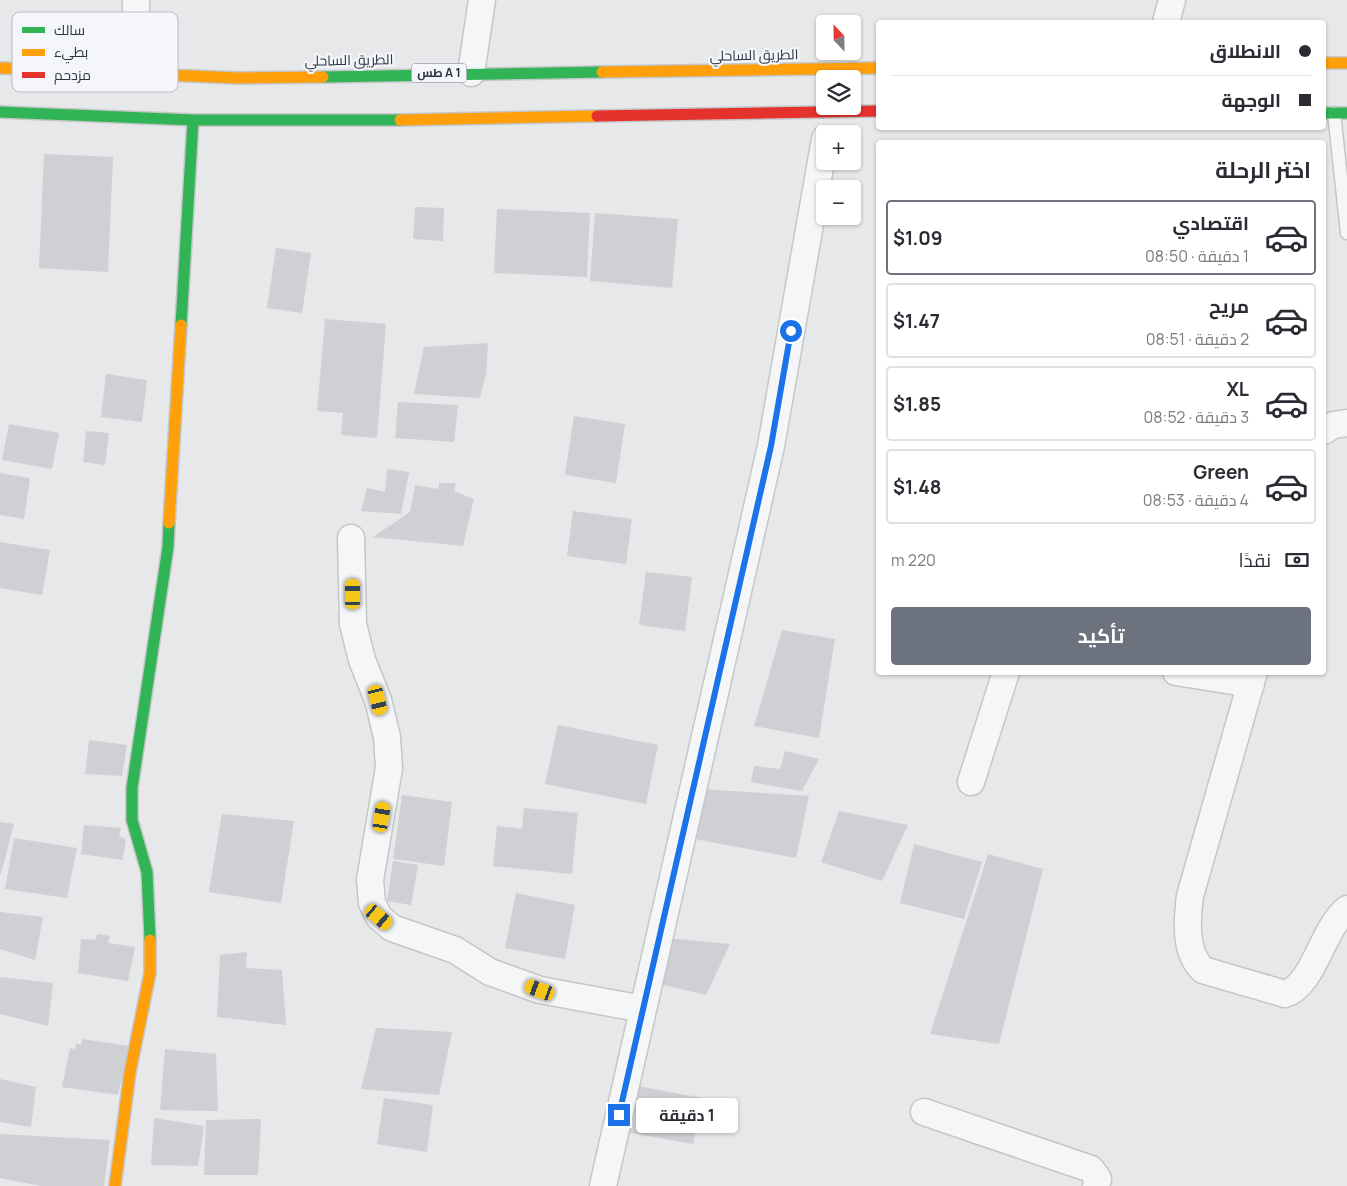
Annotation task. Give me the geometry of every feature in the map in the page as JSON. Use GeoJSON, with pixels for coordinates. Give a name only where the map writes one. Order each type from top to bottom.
{"type":"FeatureCollection","features":[{"type":"Feature","properties":{"kind":"main road"},"geometry":{"type":"LineString","coordinates":[[1326,64],[1347,63]]}},
{"type":"Feature","properties":{"kind":"main road","name":"الطريق الساحلي"},"geometry":{"type":"LineString","coordinates":[[178,75],[238,78],[471,72],[643,73],[876,68]]}},
{"type":"Feature","properties":{"kind":"main road"},"geometry":{"type":"LineString","coordinates":[[0,112],[193,120],[828,123],[876,112]]}},
{"type":"Feature","properties":{"kind":"main road"},"geometry":{"type":"LineString","coordinates":[[1329,113],[1347,113]]}},
{"type":"Feature","properties":{"kind":"main road"},"geometry":{"type":"LineString","coordinates":[[115,1186],[130,1072],[150,973],[150,901],[147,872],[132,820],[132,788],[168,547],[193,120]]}},
{"type":"Feature","properties":{"kind":"street"},"geometry":{"type":"LineString","coordinates":[[471,72],[482,0]]}},
{"type":"Feature","properties":{"kind":"street"},"geometry":{"type":"LineString","coordinates":[[1167,20],[1172,0]]}},
{"type":"Feature","properties":{"kind":"street"},"geometry":{"type":"LineString","coordinates":[[603,1186],[771,446],[820,170]]}},
{"type":"Feature","properties":{"kind":"street"},"geometry":{"type":"LineString","coordinates":[[1326,430],[1333,425],[1347,422]]}},
{"type":"Feature","properties":{"kind":"street"},"geometry":{"type":"LineString","coordinates":[[351,538],[353,624],[362,660],[378,700],[387,737],[389,768],[370,880],[372,903],[379,917],[392,928],[456,950],[490,972],[540,990],[643,1009]]}},
{"type":"Feature","properties":{"kind":"street"},"geometry":{"type":"LineString","coordinates":[[971,782],[1005,675]]}},
{"type":"Feature","properties":{"kind":"street"},"geometry":{"type":"LineString","coordinates":[[1214,675],[1253,678],[1190,896],[1187,921],[1191,950],[1197,964],[1203,970],[1285,994],[1290,992],[1304,979],[1332,924],[1347,909]]}},
{"type":"Feature","properties":{"kind":"street"},"geometry":{"type":"LineString","coordinates":[[924,1112],[1091,1169],[1098,1179],[1096,1186]]}},
{"type":"Feature","properties":{"kind":"lane"},"geometry":{"type":"LineString","coordinates":[[1329,113],[1347,233]]}},
{"type":"Feature","properties":{"kind":"building"},"geometry":{"type":"Polygon","coordinates":[[[44,154],[113,157],[108,272],[39,268],[44,154]]]}},
{"type":"Feature","properties":{"kind":"building"},"geometry":{"type":"Polygon","coordinates":[[[415,207],[444,208],[443,241],[413,239],[415,207]]]}},
{"type":"Feature","properties":{"kind":"building"},"geometry":{"type":"Polygon","coordinates":[[[497,209],[590,213],[587,277],[494,273],[497,209]]]}},
{"type":"Feature","properties":{"kind":"building"},"geometry":{"type":"Polygon","coordinates":[[[595,213],[678,219],[672,288],[590,281],[595,213]]]}},
{"type":"Feature","properties":{"kind":"building"},"geometry":{"type":"Polygon","coordinates":[[[276,248],[311,253],[302,313],[267,308],[276,248]]]}},
{"type":"Feature","properties":{"kind":"building"},"geometry":{"type":"Polygon","coordinates":[[[325,319],[386,324],[377,438],[341,435],[343,413],[317,411],[325,319]]]}},
{"type":"Feature","properties":{"kind":"building"},"geometry":{"type":"Polygon","coordinates":[[[488,343],[486,374],[480,398],[414,394],[424,347],[488,343]]]}},
{"type":"Feature","properties":{"kind":"building"},"geometry":{"type":"Polygon","coordinates":[[[106,374],[147,380],[142,422],[101,417],[106,374]]]}},
{"type":"Feature","properties":{"kind":"building"},"geometry":{"type":"Polygon","coordinates":[[[398,402],[458,405],[454,442],[395,438],[398,402]]]}},
{"type":"Feature","properties":{"kind":"building"},"geometry":{"type":"Polygon","coordinates":[[[574,416],[625,424],[616,483],[565,475],[574,416]]]}},
{"type":"Feature","properties":{"kind":"building"},"geometry":{"type":"Polygon","coordinates":[[[9,424],[59,433],[52,469],[2,460],[9,424]]]}},
{"type":"Feature","properties":{"kind":"building"},"geometry":{"type":"Polygon","coordinates":[[[86,431],[109,433],[105,465],[83,462],[86,431]]]}},
{"type":"Feature","properties":{"kind":"building"},"geometry":{"type":"Polygon","coordinates":[[[387,469],[409,472],[401,514],[361,511],[367,488],[385,492],[387,469]]]}},
{"type":"Feature","properties":{"kind":"building"},"geometry":{"type":"Polygon","coordinates":[[[0,473],[30,478],[24,519],[0,515],[0,473]]]}},
{"type":"Feature","properties":{"kind":"building"},"geometry":{"type":"Polygon","coordinates":[[[439,483],[456,483],[454,491],[474,499],[463,546],[373,537],[410,512],[415,485],[439,489],[439,483]]]}},
{"type":"Feature","properties":{"kind":"building"},"geometry":{"type":"Polygon","coordinates":[[[573,511],[632,519],[626,564],[567,556],[573,511]]]}},
{"type":"Feature","properties":{"kind":"building"},"geometry":{"type":"Polygon","coordinates":[[[0,542],[50,550],[42,595],[0,588],[0,542]]]}},
{"type":"Feature","properties":{"kind":"building"},"geometry":{"type":"Polygon","coordinates":[[[646,572],[692,577],[685,631],[639,625],[646,572]]]}},
{"type":"Feature","properties":{"kind":"building"},"geometry":{"type":"Polygon","coordinates":[[[782,630],[835,639],[819,738],[754,726],[782,630]]]}},
{"type":"Feature","properties":{"kind":"building"},"geometry":{"type":"Polygon","coordinates":[[[558,725],[658,745],[646,804],[545,784],[558,725]]]}},
{"type":"Feature","properties":{"kind":"building"},"geometry":{"type":"Polygon","coordinates":[[[89,740],[127,745],[122,776],[85,774],[89,740]]]}},
{"type":"Feature","properties":{"kind":"building"},"geometry":{"type":"Polygon","coordinates":[[[785,751],[819,759],[802,791],[751,782],[754,766],[780,769],[785,751]]]}},
{"type":"Feature","properties":{"kind":"building"},"geometry":{"type":"Polygon","coordinates":[[[700,789],[809,796],[796,858],[689,838],[700,789]]]}},
{"type":"Feature","properties":{"kind":"building"},"geometry":{"type":"Polygon","coordinates":[[[402,795],[452,802],[444,866],[393,859],[402,795]]]}},
{"type":"Feature","properties":{"kind":"building"},"geometry":{"type":"Polygon","coordinates":[[[524,808],[578,813],[572,874],[493,866],[497,826],[522,829],[524,808]]]}},
{"type":"Feature","properties":{"kind":"building"},"geometry":{"type":"Polygon","coordinates":[[[839,811],[908,825],[882,881],[821,862],[839,811]]]}},
{"type":"Feature","properties":{"kind":"building"},"geometry":{"type":"Polygon","coordinates":[[[222,814],[294,821],[281,903],[209,892],[222,814]]]}},
{"type":"Feature","properties":{"kind":"building"},"geometry":{"type":"Polygon","coordinates":[[[0,822],[14,824],[1,874],[0,874],[0,822]]]}},
{"type":"Feature","properties":{"kind":"building"},"geometry":{"type":"Polygon","coordinates":[[[84,825],[121,828],[119,836],[126,839],[123,860],[81,854],[84,825]]]}},
{"type":"Feature","properties":{"kind":"building"},"geometry":{"type":"Polygon","coordinates":[[[14,838],[77,848],[67,898],[5,889],[14,838]]]}},
{"type":"Feature","properties":{"kind":"building"},"geometry":{"type":"Polygon","coordinates":[[[914,844],[982,862],[964,919],[900,903],[914,844]]]}},
{"type":"Feature","properties":{"kind":"building"},"geometry":{"type":"Polygon","coordinates":[[[988,854],[1043,869],[999,1044],[930,1034],[988,854]]]}},
{"type":"Feature","properties":{"kind":"building"},"geometry":{"type":"Polygon","coordinates":[[[393,861],[418,865],[411,905],[387,901],[393,861]]]}},
{"type":"Feature","properties":{"kind":"building"},"geometry":{"type":"Polygon","coordinates":[[[516,893],[575,905],[565,959],[505,948],[516,893]]]}},
{"type":"Feature","properties":{"kind":"building"},"geometry":{"type":"Polygon","coordinates":[[[0,912],[43,917],[35,960],[0,949],[0,912]]]}},
{"type":"Feature","properties":{"kind":"building"},"geometry":{"type":"Polygon","coordinates":[[[97,934],[110,936],[108,943],[135,947],[128,981],[78,973],[81,939],[96,940],[97,934]]]}},
{"type":"Feature","properties":{"kind":"building"},"geometry":{"type":"Polygon","coordinates":[[[666,938],[730,944],[706,995],[656,983],[666,938]]]}},
{"type":"Feature","properties":{"kind":"building"},"geometry":{"type":"Polygon","coordinates":[[[247,952],[246,968],[282,970],[286,1025],[217,1017],[220,955],[247,952]]]}},
{"type":"Feature","properties":{"kind":"building"},"geometry":{"type":"Polygon","coordinates":[[[0,977],[53,983],[48,1026],[0,1014],[0,977]]]}},
{"type":"Feature","properties":{"kind":"building"},"geometry":{"type":"Polygon","coordinates":[[[376,1028],[452,1032],[439,1095],[361,1089],[376,1028]]]}},
{"type":"Feature","properties":{"kind":"building"},"geometry":{"type":"Polygon","coordinates":[[[82,1039],[130,1046],[118,1095],[62,1087],[70,1048],[75,1049],[76,1044],[82,1044],[82,1039]]]}},
{"type":"Feature","properties":{"kind":"building"},"geometry":{"type":"Polygon","coordinates":[[[165,1049],[216,1054],[218,1111],[160,1110],[165,1049]]]}},
{"type":"Feature","properties":{"kind":"building"},"geometry":{"type":"Polygon","coordinates":[[[0,1079],[36,1087],[31,1127],[0,1122],[0,1079]]]}},
{"type":"Feature","properties":{"kind":"building"},"geometry":{"type":"Polygon","coordinates":[[[637,1086],[703,1098],[693,1144],[626,1132],[637,1086]]]}},
{"type":"Feature","properties":{"kind":"building"},"geometry":{"type":"Polygon","coordinates":[[[384,1098],[433,1105],[427,1152],[377,1144],[384,1098]]]}},
{"type":"Feature","properties":{"kind":"building"},"geometry":{"type":"Polygon","coordinates":[[[154,1118],[204,1126],[198,1166],[151,1165],[154,1118]]]}},
{"type":"Feature","properties":{"kind":"building"},"geometry":{"type":"Polygon","coordinates":[[[261,1119],[258,1175],[204,1175],[206,1120],[261,1119]]]}},
{"type":"Feature","properties":{"kind":"building"},"geometry":{"type":"Polygon","coordinates":[[[0,1134],[110,1140],[104,1186],[41,1186],[0,1178],[0,1134]]]}},
{"type":"Feature","properties":{"kind":"traffic: fast"},"geometry":{"type":"LineString","coordinates":[[323,77],[602,72]]}},
{"type":"Feature","properties":{"kind":"traffic: fast"},"geometry":{"type":"LineString","coordinates":[[0,112],[193,120],[400,120]]}},
{"type":"Feature","properties":{"kind":"traffic: fast"},"geometry":{"type":"LineString","coordinates":[[1326,113],[1347,113]]}},
{"type":"Feature","properties":{"kind":"traffic: fast"},"geometry":{"type":"LineString","coordinates":[[181,325],[193,120]]}},
{"type":"Feature","properties":{"kind":"traffic: fast"},"geometry":{"type":"LineString","coordinates":[[150,940],[147,872],[132,820],[132,788],[168,547],[169,523]]}},
{"type":"Feature","properties":{"kind":"traffic: slow"},"geometry":{"type":"LineString","coordinates":[[1326,63],[1347,63]]}},
{"type":"Feature","properties":{"kind":"traffic: slow"},"geometry":{"type":"LineString","coordinates":[[0,68],[12,69]]}},
{"type":"Feature","properties":{"kind":"traffic: slow"},"geometry":{"type":"LineString","coordinates":[[602,72],[876,68]]}},
{"type":"Feature","properties":{"kind":"traffic: slow"},"geometry":{"type":"LineString","coordinates":[[178,75],[239,78],[323,77]]}},
{"type":"Feature","properties":{"kind":"traffic: slow"},"geometry":{"type":"LineString","coordinates":[[400,120],[597,116]]}},
{"type":"Feature","properties":{"kind":"traffic: slow"},"geometry":{"type":"LineString","coordinates":[[169,523],[181,325]]}},
{"type":"Feature","properties":{"kind":"traffic: slow"},"geometry":{"type":"LineString","coordinates":[[115,1186],[130,1072],[150,973],[150,940]]}},
{"type":"Feature","properties":{"kind":"traffic: jam"},"geometry":{"type":"LineString","coordinates":[[597,116],[876,111]]}},
{"type":"Feature","properties":{"kind":"route"},"geometry":{"type":"LineString","coordinates":[[619,1115],[771,446],[791,331]]}}]}
